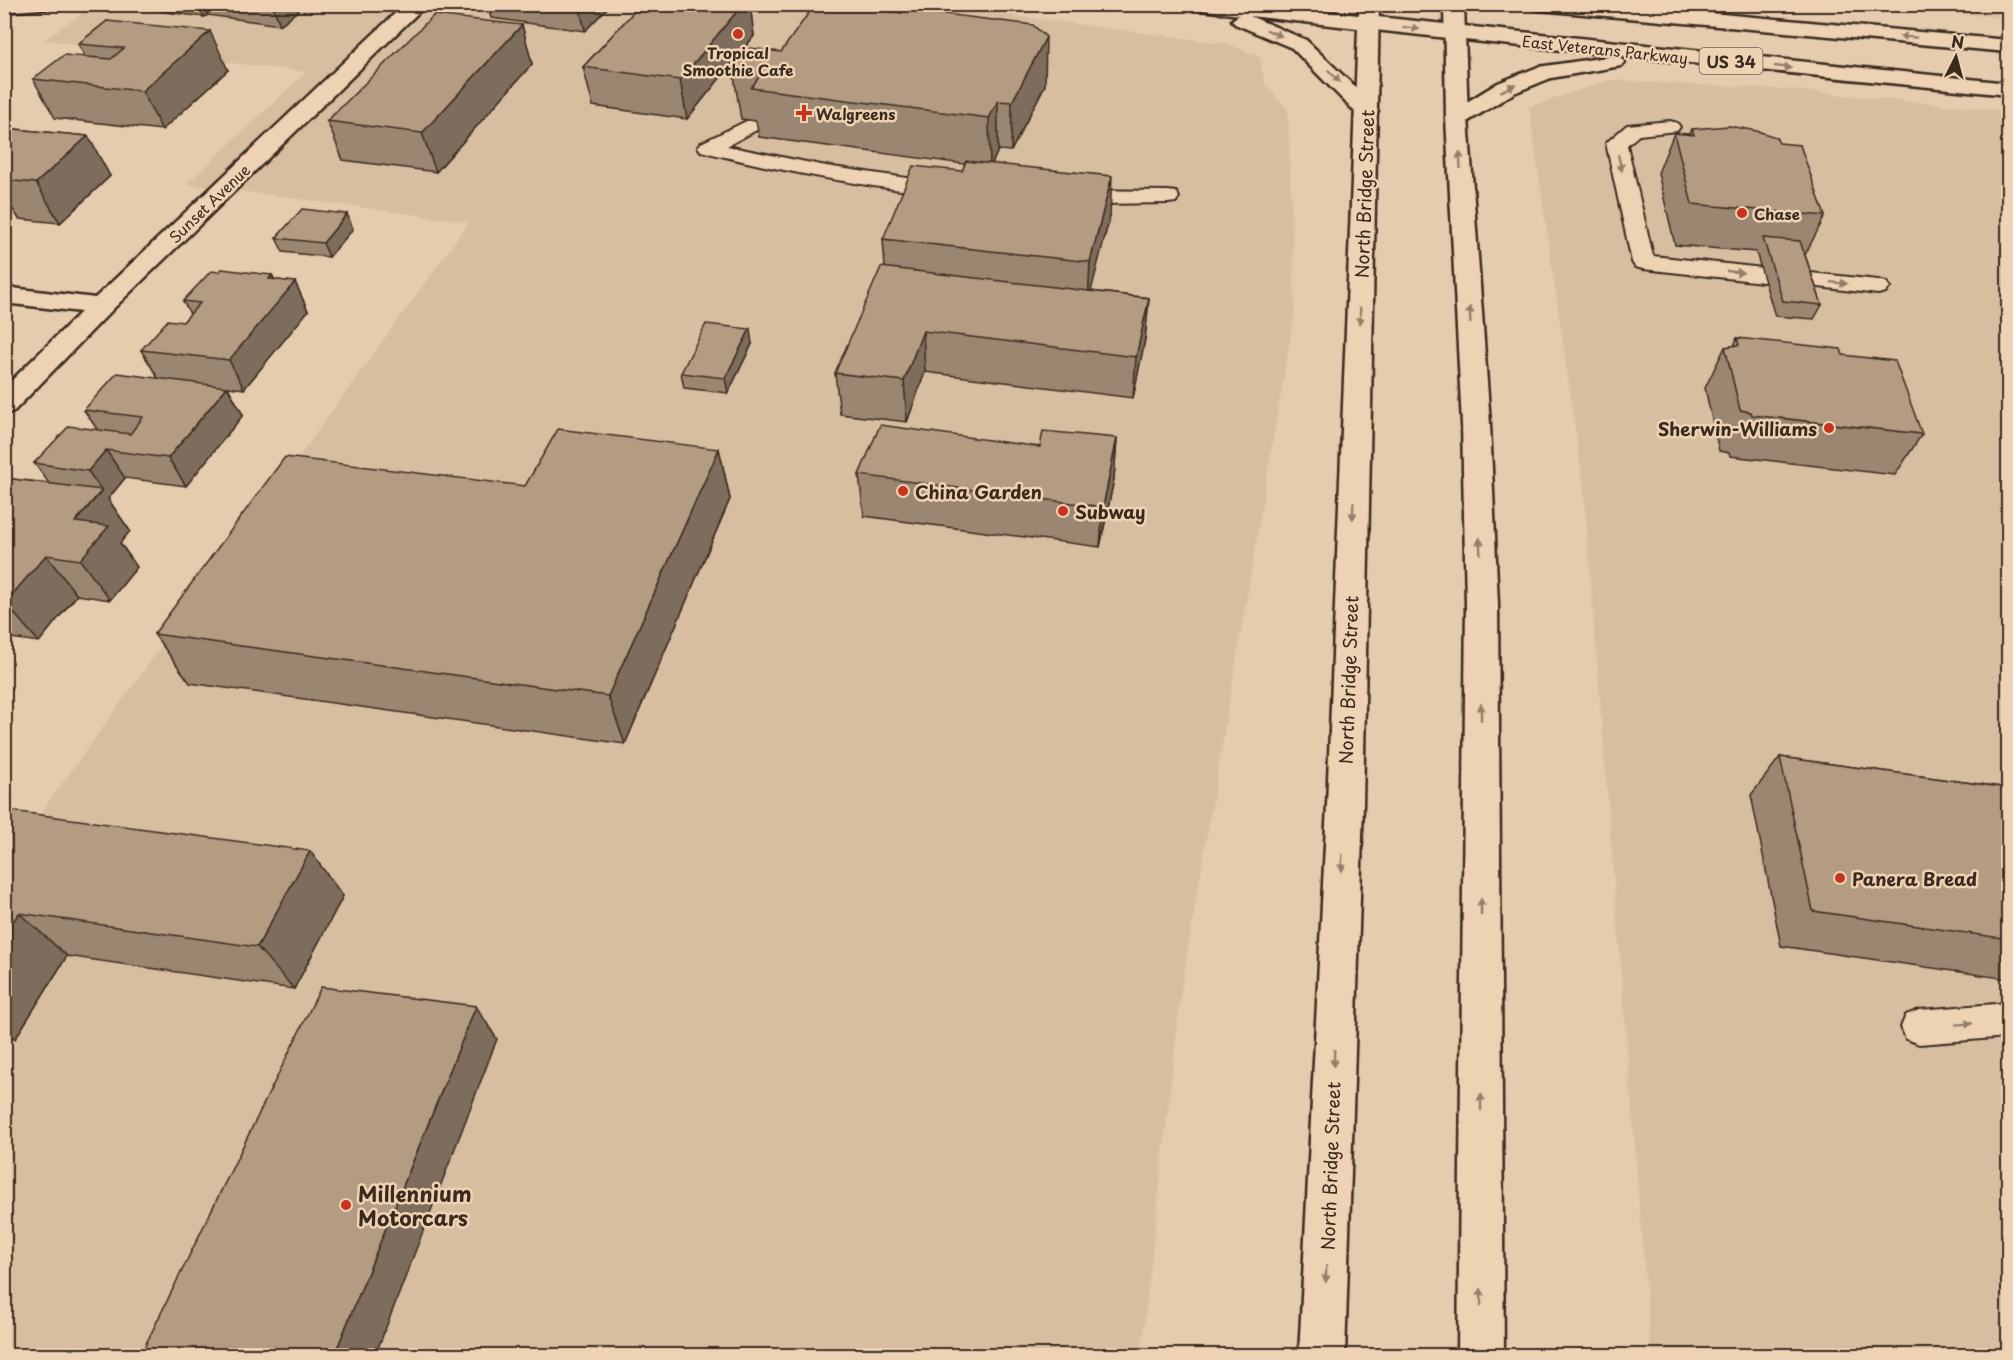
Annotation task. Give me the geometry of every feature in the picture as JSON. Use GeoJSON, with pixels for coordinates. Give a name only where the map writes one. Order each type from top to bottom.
{"type":"FeatureCollection","features":[{"type":"Feature","properties":{"kind":"main road"},"geometry":{"type":"LineString","coordinates":[[4,6],[44,4]]}},
{"type":"Feature","properties":{"kind":"main road","name":"Sunset Avenue"},"geometry":{"type":"LineString","coordinates":[[4,405],[101,307],[417,4]]}},
{"type":"Feature","properties":{"kind":"main road"},"geometry":{"type":"LineString","coordinates":[[1454,4],[1457,118],[1476,424],[1482,604],[1481,1356]]}},
{"type":"Feature","properties":{"kind":"main road","name":"US 34"},"geometry":{"type":"LineString","coordinates":[[1539,4],[2008,46]]}},
{"type":"Feature","properties":{"kind":"main road"},"geometry":{"type":"LineString","coordinates":[[1607,4],[1657,16]]}},
{"type":"Feature","properties":{"kind":"main road"},"geometry":{"type":"LineString","coordinates":[[1203,5],[1299,44],[1329,71],[1366,111]]}},
{"type":"Feature","properties":{"kind":"main road","name":"US 34"},"geometry":{"type":"LineString","coordinates":[[1203,5],[1369,14],[1453,33]]}},
{"type":"Feature","properties":{"kind":"main road","name":"North Bridge Street"},"geometry":{"type":"LineString","coordinates":[[1322,1356],[1345,805],[1369,14]]}},
{"type":"Feature","properties":{"kind":"main road","name":"East Veterans Parkway"},"geometry":{"type":"LineString","coordinates":[[1453,33],[2008,89]]}},
{"type":"Feature","properties":{"kind":"main road"},"geometry":{"type":"LineString","coordinates":[[1457,118],[1506,88],[1546,72],[1678,56]]}},
{"type":"Feature","properties":{"kind":"main road"},"geometry":{"type":"LineString","coordinates":[[4,295],[101,307]]}},
{"type":"Feature","properties":{"kind":"lane"},"geometry":{"type":"LineString","coordinates":[[757,122],[708,147],[751,159],[840,176],[970,191]]}},
{"type":"Feature","properties":{"kind":"lane"},"geometry":{"type":"LineString","coordinates":[[1670,127],[1634,129],[1616,143],[1643,262],[1763,275]]}},
{"type":"Feature","properties":{"kind":"lane"},"geometry":{"type":"LineString","coordinates":[[1045,194],[1100,198],[1168,197]]}},
{"type":"Feature","properties":{"kind":"lane"},"geometry":{"type":"LineString","coordinates":[[1801,279],[1878,287]]}},
{"type":"Feature","properties":{"kind":"lane"},"geometry":{"type":"LineString","coordinates":[[1919,1027],[2008,1020]]}},
{"type":"Feature","properties":{"kind":"shaded area"},"geometry":{"type":"Polygon","coordinates":[[[95,4],[925,4],[1228,44],[1260,57],[1265,85],[1288,109],[1295,309],[1181,991],[1141,1355],[5,1356],[5,862],[469,222],[187,184],[306,72],[44,40],[95,4]]]}},
{"type":"Feature","properties":{"kind":"shaded area"},"geometry":{"type":"Polygon","coordinates":[[[1856,5],[2008,5],[2008,18],[1856,5]]]}},
{"type":"Feature","properties":{"kind":"shaded area"},"geometry":{"type":"Polygon","coordinates":[[[1610,80],[1794,90],[2008,111],[2008,1355],[1651,1355],[1583,483],[1529,107],[1610,80]]]}},
{"type":"Feature","properties":{"kind":"building"},"geometry":{"type":"Polygon","coordinates":[[[641,4],[743,4],[680,80],[583,67],[641,4]]]}},
{"type":"Feature","properties":{"kind":"building"},"geometry":{"type":"Polygon","coordinates":[[[815,4],[902,13],[905,9],[1033,25],[1046,37],[1012,102],[998,101],[989,118],[751,88],[761,74],[733,70],[750,48],[781,52],[815,4]]]}},
{"type":"Feature","properties":{"kind":"building"},"geometry":{"type":"Polygon","coordinates":[[[434,15],[522,25],[422,133],[327,121],[434,15]]]}},
{"type":"Feature","properties":{"kind":"building"},"geometry":{"type":"Polygon","coordinates":[[[107,21],[210,31],[142,91],[33,79],[64,55],[111,59],[124,48],[78,44],[107,21]]]}},
{"type":"Feature","properties":{"kind":"building"},"geometry":{"type":"Polygon","coordinates":[[[1729,126],[1776,137],[1779,143],[1800,145],[1825,216],[1692,204],[1674,133],[1694,135],[1692,129],[1729,126]]]}},
{"type":"Feature","properties":{"kind":"building"},"geometry":{"type":"Polygon","coordinates":[[[4,128],[88,136],[36,183],[4,180],[4,169],[11,163],[4,162],[4,128]]]}},
{"type":"Feature","properties":{"kind":"building"},"geometry":{"type":"Polygon","coordinates":[[[966,161],[1112,176],[1090,262],[883,239],[913,166],[962,171],[966,161]]]}},
{"type":"Feature","properties":{"kind":"building"},"geometry":{"type":"Polygon","coordinates":[[[302,209],[347,214],[323,243],[276,238],[302,209]]]}},
{"type":"Feature","properties":{"kind":"building"},"geometry":{"type":"Polygon","coordinates":[[[1763,238],[1800,241],[1822,305],[1783,301],[1763,238]]]}},
{"type":"Feature","properties":{"kind":"building"},"geometry":{"type":"Polygon","coordinates":[[[881,267],[1149,298],[1136,357],[923,331],[904,381],[835,373],[881,267]]]}},
{"type":"Feature","properties":{"kind":"building"},"geometry":{"type":"Polygon","coordinates":[[[222,269],[272,275],[269,279],[295,282],[229,360],[141,350],[168,320],[183,322],[200,303],[183,301],[211,271],[219,272],[222,269]]]}},
{"type":"Feature","properties":{"kind":"building"},"geometry":{"type":"Polygon","coordinates":[[[706,324],[750,329],[725,378],[681,373],[706,324]]]}},
{"type":"Feature","properties":{"kind":"building"},"geometry":{"type":"Polygon","coordinates":[[[1737,338],[1841,349],[1843,355],[1895,361],[1922,434],[1752,415],[1751,412],[1740,410],[1725,347],[1739,345],[1737,338]]]}},
{"type":"Feature","properties":{"kind":"building"},"geometry":{"type":"Polygon","coordinates":[[[117,373],[227,387],[168,458],[106,450],[88,471],[34,463],[69,426],[130,434],[143,417],[84,410],[117,373]]]}},
{"type":"Feature","properties":{"kind":"building"},"geometry":{"type":"Polygon","coordinates":[[[880,425],[1040,447],[1043,431],[1117,438],[1103,507],[859,475],[880,425]]]}},
{"type":"Feature","properties":{"kind":"building"},"geometry":{"type":"Polygon","coordinates":[[[558,429],[719,449],[608,696],[154,634],[285,457],[525,486],[558,429]]]}},
{"type":"Feature","properties":{"kind":"building"},"geometry":{"type":"Polygon","coordinates":[[[4,478],[102,490],[75,522],[109,526],[80,560],[46,555],[5,603],[4,602],[4,478]]]}},
{"type":"Feature","properties":{"kind":"building"},"geometry":{"type":"Polygon","coordinates":[[[1780,757],[2008,788],[2008,939],[1813,911],[1780,757]]]}},
{"type":"Feature","properties":{"kind":"building"},"geometry":{"type":"Polygon","coordinates":[[[4,810],[310,851],[257,947],[19,913],[4,934],[4,810]]]}},
{"type":"Feature","properties":{"kind":"building"},"geometry":{"type":"Polygon","coordinates":[[[321,987],[476,1006],[334,1356],[140,1356],[321,987]]]}},
{"type":"Feature","properties":{"kind":"place","name":"Tropical Smoothie Cafe"},"geometry":{"type":"Point","coordinates":[738,34]}},
{"type":"Feature","properties":{"kind":"place","name":"Walgreens"},"geometry":{"type":"Point","coordinates":[804,113]}},
{"type":"Feature","properties":{"kind":"place","name":"Chase"},"geometry":{"type":"Point","coordinates":[1742,213]}},
{"type":"Feature","properties":{"kind":"place","name":"Sherwin-Williams"},"geometry":{"type":"Point","coordinates":[1829,428]}},
{"type":"Feature","properties":{"kind":"place","name":"China Garden"},"geometry":{"type":"Point","coordinates":[903,491]}},
{"type":"Feature","properties":{"kind":"place","name":"Subway"},"geometry":{"type":"Point","coordinates":[1063,511]}},
{"type":"Feature","properties":{"kind":"place","name":"Panera Bread"},"geometry":{"type":"Point","coordinates":[1840,878]}},
{"type":"Feature","properties":{"kind":"place","name":"Millennium Motorcars"},"geometry":{"type":"Point","coordinates":[346,1205]}}]}
